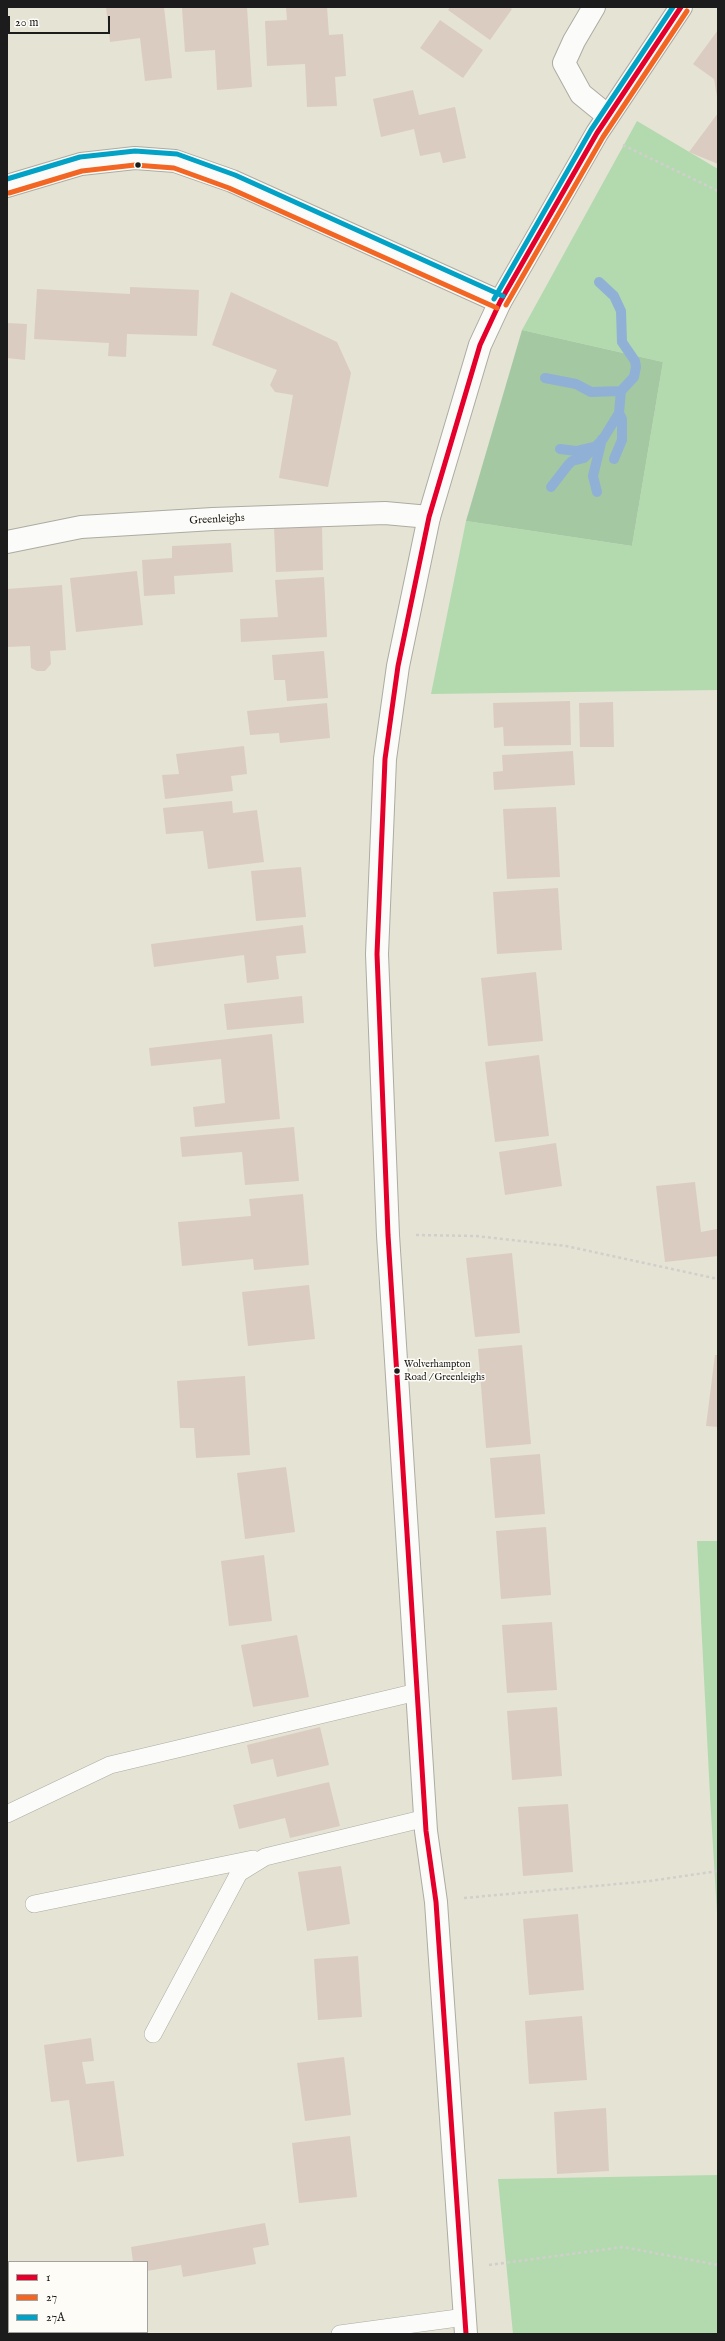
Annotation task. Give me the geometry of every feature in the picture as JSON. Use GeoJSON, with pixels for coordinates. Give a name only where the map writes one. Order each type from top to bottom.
{"type":"FeatureCollection","features":[{"type":"Feature","properties":{"kind":"main road"},"geometry":{"type":"LineString","coordinates":[[594,7],[574,41],[564,63],[581,94],[603,124]]}},
{"type":"Feature","properties":{"kind":"main road"},"geometry":{"type":"LineString","coordinates":[[465,2325],[436,1902],[426,1818],[388,1235],[377,954],[385,759],[398,666],[429,517],[480,346],[500,302],[603,124],[681,7]]}},
{"type":"Feature","properties":{"kind":"main road"},"geometry":{"type":"LineString","coordinates":[[7,186],[81,164],[135,158],[175,161],[232,181],[500,302]]}},
{"type":"Feature","properties":{"kind":"main road","name":"Greenleighs"},"geometry":{"type":"LineString","coordinates":[[7,542],[81,527],[198,520],[385,513],[429,517]]}},
{"type":"Feature","properties":{"kind":"lane"},"geometry":{"type":"LineString","coordinates":[[7,1814],[110,1765],[418,1692]]}},
{"type":"Feature","properties":{"kind":"lane"},"geometry":{"type":"LineString","coordinates":[[34,1904],[265,1857],[426,1818]]}},
{"type":"Feature","properties":{"kind":"lane"},"geometry":{"type":"LineString","coordinates":[[153,2034],[239,1873],[265,1857]]}},
{"type":"Feature","properties":{"kind":"lane"},"geometry":{"type":"LineString","coordinates":[[340,2334],[465,2325]]}},
{"type":"Feature","properties":{"kind":"path"},"geometry":{"type":"LineString","coordinates":[[603,124],[718,191]]}},
{"type":"Feature","properties":{"kind":"path"},"geometry":{"type":"LineString","coordinates":[[388,1235],[476,1236],[566,1246],[718,1279]]}},
{"type":"Feature","properties":{"kind":"path"},"geometry":{"type":"LineString","coordinates":[[463,1898],[650,1881],[718,1871]]}},
{"type":"Feature","properties":{"kind":"path"},"geometry":{"type":"LineString","coordinates":[[481,2266],[623,2247],[718,2265]]}},
{"type":"Feature","properties":{"kind":"green space"},"geometry":{"type":"Polygon","coordinates":[[[637,121],[718,169],[718,690],[431,694],[466,521],[632,546],[663,362],[522,330],[637,121]]]}},
{"type":"Feature","properties":{"kind":"green space"},"geometry":{"type":"Polygon","coordinates":[[[522,330],[663,362],[632,546],[466,521],[522,330]]]}},
{"type":"Feature","properties":{"kind":"green space"},"geometry":{"type":"Polygon","coordinates":[[[697,1541],[718,1541],[718,1930],[710,1796],[697,1541]]]}},
{"type":"Feature","properties":{"kind":"green space"},"geometry":{"type":"Polygon","coordinates":[[[718,2175],[718,2334],[513,2334],[498,2179],[718,2175]]]}},
{"type":"Feature","properties":{"kind":"building"},"geometry":{"type":"Polygon","coordinates":[[[106,7],[164,7],[172,78],[145,81],[140,38],[110,42],[106,7]]]}},
{"type":"Feature","properties":{"kind":"building"},"geometry":{"type":"Polygon","coordinates":[[[247,7],[252,87],[217,90],[215,50],[185,52],[182,8],[247,7]]]}},
{"type":"Feature","properties":{"kind":"building"},"geometry":{"type":"Polygon","coordinates":[[[286,7],[327,7],[329,35],[343,34],[346,76],[335,77],[337,106],[307,107],[305,64],[267,66],[265,21],[287,20],[286,7]]]}},
{"type":"Feature","properties":{"kind":"building"},"geometry":{"type":"Polygon","coordinates":[[[450,7],[509,7],[512,9],[490,40],[448,10],[450,7]]]}},
{"type":"Feature","properties":{"kind":"building"},"geometry":{"type":"Polygon","coordinates":[[[440,20],[483,50],[463,78],[420,48],[440,20]]]}},
{"type":"Feature","properties":{"kind":"building"},"geometry":{"type":"Polygon","coordinates":[[[718,30],[717,97],[714,79],[693,64],[718,30]]]}},
{"type":"Feature","properties":{"kind":"building"},"geometry":{"type":"Polygon","coordinates":[[[413,90],[419,115],[455,107],[466,158],[443,163],[440,152],[420,156],[414,129],[381,137],[373,99],[413,90]]]}},
{"type":"Feature","properties":{"kind":"building"},"geometry":{"type":"Polygon","coordinates":[[[718,113],[718,164],[689,152],[718,113]]]}},
{"type":"Feature","properties":{"kind":"building"},"geometry":{"type":"Polygon","coordinates":[[[130,287],[199,290],[197,336],[127,334],[126,357],[108,356],[109,343],[34,339],[37,289],[130,294],[130,287]]]}},
{"type":"Feature","properties":{"kind":"building"},"geometry":{"type":"Polygon","coordinates":[[[231,292],[337,342],[351,373],[328,487],[279,478],[293,395],[275,392],[270,385],[277,370],[212,345],[231,292]]]}},
{"type":"Feature","properties":{"kind":"building"},"geometry":{"type":"Polygon","coordinates":[[[7,323],[27,324],[25,360],[7,358],[7,323]]]}},
{"type":"Feature","properties":{"kind":"building"},"geometry":{"type":"Polygon","coordinates":[[[322,526],[323,570],[276,572],[274,527],[322,526]]]}},
{"type":"Feature","properties":{"kind":"building"},"geometry":{"type":"Polygon","coordinates":[[[231,543],[233,572],[174,576],[175,594],[144,596],[142,560],[172,558],[172,546],[231,543]]]}},
{"type":"Feature","properties":{"kind":"building"},"geometry":{"type":"Polygon","coordinates":[[[137,571],[143,625],[76,632],[70,578],[137,571]]]}},
{"type":"Feature","properties":{"kind":"building"},"geometry":{"type":"Polygon","coordinates":[[[324,577],[327,637],[241,642],[240,619],[278,617],[275,580],[324,577]]]}},
{"type":"Feature","properties":{"kind":"building"},"geometry":{"type":"Polygon","coordinates":[[[62,585],[66,650],[50,651],[51,664],[45,671],[37,671],[31,668],[30,646],[7,647],[7,589],[62,585]]]}},
{"type":"Feature","properties":{"kind":"building"},"geometry":{"type":"Polygon","coordinates":[[[324,651],[328,698],[287,701],[285,680],[274,680],[272,655],[324,651]]]}},
{"type":"Feature","properties":{"kind":"building"},"geometry":{"type":"Polygon","coordinates":[[[570,701],[571,745],[504,746],[503,727],[494,728],[493,703],[570,701]]]}},
{"type":"Feature","properties":{"kind":"building"},"geometry":{"type":"Polygon","coordinates":[[[613,702],[614,747],[580,747],[579,703],[613,702]]]}},
{"type":"Feature","properties":{"kind":"building"},"geometry":{"type":"Polygon","coordinates":[[[327,703],[330,738],[280,743],[279,733],[250,735],[247,711],[327,703]]]}},
{"type":"Feature","properties":{"kind":"building"},"geometry":{"type":"Polygon","coordinates":[[[244,746],[247,774],[231,776],[233,791],[165,799],[162,775],[179,774],[176,754],[244,746]]]}},
{"type":"Feature","properties":{"kind":"building"},"geometry":{"type":"Polygon","coordinates":[[[573,751],[575,785],[494,790],[493,772],[503,771],[502,755],[573,751]]]}},
{"type":"Feature","properties":{"kind":"building"},"geometry":{"type":"Polygon","coordinates":[[[232,801],[233,813],[257,810],[264,862],[208,869],[203,831],[166,834],[163,808],[232,801]]]}},
{"type":"Feature","properties":{"kind":"building"},"geometry":{"type":"Polygon","coordinates":[[[556,807],[560,877],[507,879],[503,809],[556,807]]]}},
{"type":"Feature","properties":{"kind":"building"},"geometry":{"type":"Polygon","coordinates":[[[301,867],[306,917],[256,921],[251,871],[301,867]]]}},
{"type":"Feature","properties":{"kind":"building"},"geometry":{"type":"Polygon","coordinates":[[[558,888],[562,950],[497,954],[493,892],[558,888]]]}},
{"type":"Feature","properties":{"kind":"building"},"geometry":{"type":"Polygon","coordinates":[[[303,925],[306,953],[276,956],[279,979],[247,983],[244,955],[154,967],[151,944],[303,925]]]}},
{"type":"Feature","properties":{"kind":"building"},"geometry":{"type":"Polygon","coordinates":[[[536,972],[543,1041],[488,1046],[481,978],[536,972]]]}},
{"type":"Feature","properties":{"kind":"building"},"geometry":{"type":"Polygon","coordinates":[[[302,996],[304,1023],[227,1030],[224,1004],[302,996]]]}},
{"type":"Feature","properties":{"kind":"building"},"geometry":{"type":"Polygon","coordinates":[[[272,1034],[280,1119],[195,1127],[193,1107],[225,1103],[221,1059],[151,1066],[149,1048],[272,1034]]]}},
{"type":"Feature","properties":{"kind":"building"},"geometry":{"type":"Polygon","coordinates":[[[539,1055],[549,1136],[495,1142],[485,1062],[539,1055]]]}},
{"type":"Feature","properties":{"kind":"building"},"geometry":{"type":"Polygon","coordinates":[[[294,1127],[299,1181],[245,1185],[242,1152],[182,1157],[180,1137],[294,1127]]]}},
{"type":"Feature","properties":{"kind":"building"},"geometry":{"type":"Polygon","coordinates":[[[556,1143],[562,1186],[505,1195],[499,1152],[556,1143]]]}},
{"type":"Feature","properties":{"kind":"building"},"geometry":{"type":"Polygon","coordinates":[[[695,1182],[701,1232],[717,1229],[718,1256],[665,1262],[656,1186],[695,1182]]]}},
{"type":"Feature","properties":{"kind":"building"},"geometry":{"type":"Polygon","coordinates":[[[303,1194],[309,1265],[254,1270],[253,1259],[182,1266],[178,1222],[251,1216],[249,1199],[303,1194]]]}},
{"type":"Feature","properties":{"kind":"building"},"geometry":{"type":"Polygon","coordinates":[[[512,1253],[520,1333],[475,1337],[466,1258],[512,1253]]]}},
{"type":"Feature","properties":{"kind":"building"},"geometry":{"type":"Polygon","coordinates":[[[309,1285],[315,1339],[248,1346],[242,1292],[309,1285]]]}},
{"type":"Feature","properties":{"kind":"building"},"geometry":{"type":"Polygon","coordinates":[[[522,1345],[531,1444],[486,1448],[478,1349],[522,1345]]]}},
{"type":"Feature","properties":{"kind":"building"},"geometry":{"type":"Polygon","coordinates":[[[715,1355],[718,1355],[718,1427],[706,1426],[715,1355]]]}},
{"type":"Feature","properties":{"kind":"building"},"geometry":{"type":"Polygon","coordinates":[[[245,1376],[250,1455],[196,1458],[194,1428],[180,1428],[177,1381],[245,1376]]]}},
{"type":"Feature","properties":{"kind":"building"},"geometry":{"type":"Polygon","coordinates":[[[540,1454],[545,1514],[495,1518],[490,1458],[540,1454]]]}},
{"type":"Feature","properties":{"kind":"building"},"geometry":{"type":"Polygon","coordinates":[[[286,1467],[295,1532],[245,1539],[237,1473],[286,1467]]]}},
{"type":"Feature","properties":{"kind":"building"},"geometry":{"type":"Polygon","coordinates":[[[546,1527],[551,1595],[501,1599],[496,1531],[546,1527]]]}},
{"type":"Feature","properties":{"kind":"building"},"geometry":{"type":"Polygon","coordinates":[[[264,1555],[272,1621],[229,1626],[221,1561],[264,1555]]]}},
{"type":"Feature","properties":{"kind":"building"},"geometry":{"type":"Polygon","coordinates":[[[552,1622],[557,1690],[507,1693],[502,1625],[552,1622]]]}},
{"type":"Feature","properties":{"kind":"building"},"geometry":{"type":"Polygon","coordinates":[[[297,1635],[309,1697],[253,1707],[241,1645],[297,1635]]]}},
{"type":"Feature","properties":{"kind":"building"},"geometry":{"type":"Polygon","coordinates":[[[557,1707],[562,1776],[512,1780],[507,1711],[557,1707]]]}},
{"type":"Feature","properties":{"kind":"building"},"geometry":{"type":"Polygon","coordinates":[[[320,1727],[329,1765],[277,1777],[273,1759],[251,1764],[247,1745],[320,1727]]]}},
{"type":"Feature","properties":{"kind":"building"},"geometry":{"type":"Polygon","coordinates":[[[329,1782],[340,1826],[290,1838],[285,1818],[239,1829],[233,1805],[329,1782]]]}},
{"type":"Feature","properties":{"kind":"building"},"geometry":{"type":"Polygon","coordinates":[[[568,1804],[573,1872],[523,1876],[518,1807],[568,1804]]]}},
{"type":"Feature","properties":{"kind":"building"},"geometry":{"type":"Polygon","coordinates":[[[341,1866],[350,1924],[307,1931],[298,1872],[341,1866]]]}},
{"type":"Feature","properties":{"kind":"building"},"geometry":{"type":"Polygon","coordinates":[[[578,1914],[584,1990],[529,1995],[523,1919],[578,1914]]]}},
{"type":"Feature","properties":{"kind":"building"},"geometry":{"type":"Polygon","coordinates":[[[358,1956],[362,2017],[318,2020],[314,1959],[358,1956]]]}},
{"type":"Feature","properties":{"kind":"building"},"geometry":{"type":"Polygon","coordinates":[[[582,2016],[587,2080],[529,2084],[525,2021],[582,2016]]]}},
{"type":"Feature","properties":{"kind":"building"},"geometry":{"type":"Polygon","coordinates":[[[91,2038],[94,2061],[82,2062],[86,2084],[114,2081],[124,2156],[77,2162],[69,2100],[51,2102],[44,2045],[91,2038]]]}},
{"type":"Feature","properties":{"kind":"building"},"geometry":{"type":"Polygon","coordinates":[[[344,2057],[351,2115],[305,2121],[297,2063],[344,2057]]]}},
{"type":"Feature","properties":{"kind":"building"},"geometry":{"type":"Polygon","coordinates":[[[606,2108],[609,2171],[557,2174],[554,2112],[606,2108]]]}},
{"type":"Feature","properties":{"kind":"building"},"geometry":{"type":"Polygon","coordinates":[[[350,2136],[357,2197],[299,2203],[292,2143],[350,2136]]]}},
{"type":"Feature","properties":{"kind":"building"},"geometry":{"type":"Polygon","coordinates":[[[265,2223],[269,2245],[253,2248],[256,2264],[183,2277],[181,2265],[148,2271],[148,2261],[133,2261],[131,2247],[265,2223]]]}},
{"type":"Feature","properties":{"kind":"building"},"geometry":{"type":"Polygon","coordinates":[[[50,2333],[104,2334],[50,2334],[50,2333]]]}},
{"type":"Feature","properties":{"kind":"waterway"},"geometry":{"type":"LineString","coordinates":[[551,487],[572,461],[584,458],[603,439],[619,413],[621,391],[634,377],[636,367],[635,361],[622,342],[621,311],[614,296],[599,282]]}},
{"type":"Feature","properties":{"kind":"waterway"},"geometry":{"type":"LineString","coordinates":[[545,378],[576,384],[591,392],[621,391]]}},
{"type":"Feature","properties":{"kind":"waterway"},"geometry":{"type":"LineString","coordinates":[[614,459],[622,440],[622,419],[619,413]]}},
{"type":"Feature","properties":{"kind":"waterway"},"geometry":{"type":"LineString","coordinates":[[597,492],[593,476],[602,439]]}},
{"type":"Feature","properties":{"kind":"waterway"},"geometry":{"type":"LineString","coordinates":[[560,449],[576,451],[593,447]]}},
{"type":"Feature","properties":{"kind":"transit line","name":"27A"},"geometry":{"type":"LineString","coordinates":[[494,299],[591,130],[673,7]]}},
{"type":"Feature","properties":{"kind":"transit line","name":"1"},"geometry":{"type":"LineString","coordinates":[[466,2334],[436,1902],[426,1831],[388,1235],[377,954],[385,759],[398,666],[429,517],[480,345],[500,302],[597,133],[681,7]]}},
{"type":"Feature","properties":{"kind":"transit line","name":"27"},"geometry":{"type":"LineString","coordinates":[[506,305],[603,137],[687,11]]}},
{"type":"Feature","properties":{"kind":"transit line","name":"27A"},"geometry":{"type":"LineString","coordinates":[[7,179],[80,157],[135,151],[177,154],[235,175],[503,296]]}},
{"type":"Feature","properties":{"kind":"transit line","name":"27"},"geometry":{"type":"LineString","coordinates":[[9,193],[82,171],[135,165],[174,168],[229,188],[497,308]]}},
{"type":"Feature","properties":{"kind":"place","name":"Wolverhampton Road / Greenleighs"},"geometry":{"type":"Point","coordinates":[397,1371]}}]}
